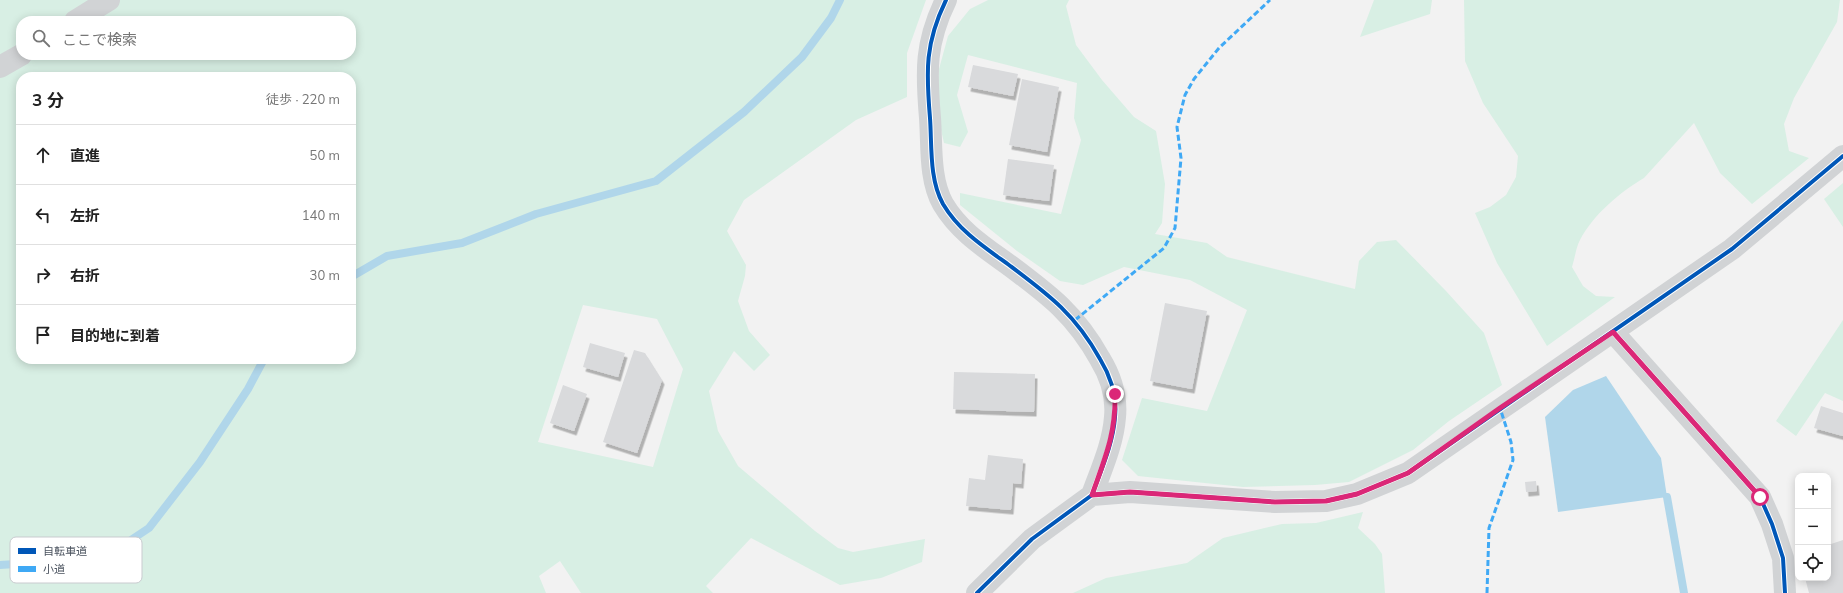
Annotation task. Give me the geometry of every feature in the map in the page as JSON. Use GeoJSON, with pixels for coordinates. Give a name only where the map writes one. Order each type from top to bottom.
{"type":"FeatureCollection","features":[{"type":"Feature","properties":{"kind":"street"},"geometry":{"type":"LineString","coordinates":[[83,16],[109,0]]}},
{"type":"Feature","properties":{"kind":"street"},"geometry":{"type":"LineString","coordinates":[[946,0],[935,23],[928,54],[928,88],[934,179],[943,203],[959,227],[1047,294],[1075,320],[1088,337],[1108,373],[1115,394],[1116,416],[1112,437],[1092,495]]}},
{"type":"Feature","properties":{"kind":"street"},"geometry":{"type":"LineString","coordinates":[[0,68],[16,58]]}},
{"type":"Feature","properties":{"kind":"street"},"geometry":{"type":"LineString","coordinates":[[977,593],[1032,539],[1092,495],[1130,492],[1275,502],[1326,501],[1357,494],[1408,473],[1500,408],[1732,250],[1843,156]]}},
{"type":"Feature","properties":{"kind":"street"},"geometry":{"type":"LineString","coordinates":[[1613,332],[1760,497],[1772,524],[1783,558],[1785,593]]}},
{"type":"Feature","properties":{"kind":"green space"},"geometry":{"type":"Polygon","coordinates":[[[0,0],[926,0],[907,53],[907,97],[856,120],[744,200],[727,231],[746,265],[745,276],[738,301],[749,331],[770,355],[754,371],[734,351],[709,391],[718,431],[738,466],[815,531],[838,548],[853,552],[925,539],[922,562],[881,578],[840,585],[751,538],[706,586],[713,593],[581,593],[560,561],[539,576],[546,593],[0,593],[0,0]],[[583,305],[538,442],[653,467],[683,369],[657,319],[583,305]]]}},
{"type":"Feature","properties":{"kind":"green space"},"geometry":{"type":"Polygon","coordinates":[[[988,0],[1069,0],[1066,6],[1076,45],[1102,80],[1134,117],[1156,131],[1165,184],[1162,223],[1155,234],[1207,243],[1227,257],[1355,289],[1359,261],[1377,242],[1396,240],[1446,291],[1484,333],[1502,385],[1449,421],[1413,450],[1349,482],[1315,485],[1243,487],[1138,476],[1122,460],[1142,398],[1207,411],[1247,310],[1190,280],[1124,267],[1083,285],[1060,281],[1017,251],[960,205],[960,193],[1061,214],[1081,140],[1074,118],[1077,83],[968,55],[957,95],[968,132],[960,147],[944,143],[937,112],[939,69],[948,36],[970,9],[988,0]]]}},
{"type":"Feature","properties":{"kind":"green space"},"geometry":{"type":"Polygon","coordinates":[[[1374,0],[1432,0],[1430,14],[1360,37],[1374,0]]]}},
{"type":"Feature","properties":{"kind":"green space"},"geometry":{"type":"Polygon","coordinates":[[[1464,0],[1840,0],[1837,22],[1794,98],[1784,124],[1789,151],[1809,158],[1752,204],[1720,173],[1694,123],[1644,178],[1626,190],[1608,205],[1585,231],[1579,243],[1572,267],[1583,286],[1596,296],[1615,297],[1547,346],[1497,263],[1475,213],[1490,207],[1506,195],[1516,177],[1518,156],[1483,103],[1465,61],[1464,0]]]}},
{"type":"Feature","properties":{"kind":"green space"},"geometry":{"type":"Polygon","coordinates":[[[1843,183],[1843,227],[1824,199],[1843,183]]]}},
{"type":"Feature","properties":{"kind":"green space"},"geometry":{"type":"Polygon","coordinates":[[[1843,320],[1843,401],[1825,393],[1796,436],[1776,421],[1843,320]]]}},
{"type":"Feature","properties":{"kind":"green space"},"geometry":{"type":"Polygon","coordinates":[[[1363,512],[1358,528],[1375,544],[1382,554],[1385,593],[1073,593],[1106,578],[1187,563],[1223,538],[1282,524],[1316,523],[1363,512]]]}},
{"type":"Feature","properties":{"kind":"water"},"geometry":{"type":"Polygon","coordinates":[[[1606,376],[1661,458],[1667,497],[1558,512],[1545,417],[1573,390],[1606,376]]]}},
{"type":"Feature","properties":{"kind":"building"},"geometry":{"type":"Polygon","coordinates":[[[973,65],[1018,74],[1013,96],[968,87],[973,65]]]}},
{"type":"Feature","properties":{"kind":"building"},"geometry":{"type":"Polygon","coordinates":[[[1022,79],[1059,87],[1047,152],[1009,145],[1022,79]]]}},
{"type":"Feature","properties":{"kind":"building"},"geometry":{"type":"Polygon","coordinates":[[[1008,159],[1054,165],[1049,201],[1003,195],[1008,159]]]}},
{"type":"Feature","properties":{"kind":"building"},"geometry":{"type":"Polygon","coordinates":[[[1165,303],[1207,311],[1192,389],[1150,381],[1165,303]]]}},
{"type":"Feature","properties":{"kind":"building"},"geometry":{"type":"Polygon","coordinates":[[[590,343],[625,353],[618,377],[583,367],[590,343]]]}},
{"type":"Feature","properties":{"kind":"building"},"geometry":{"type":"Polygon","coordinates":[[[634,350],[645,353],[662,380],[637,453],[603,442],[634,350]]]}},
{"type":"Feature","properties":{"kind":"building"},"geometry":{"type":"Polygon","coordinates":[[[954,372],[1035,374],[1034,412],[953,409],[954,372]]]}},
{"type":"Feature","properties":{"kind":"building"},"geometry":{"type":"Polygon","coordinates":[[[563,385],[587,394],[574,431],[550,423],[563,385]]]}},
{"type":"Feature","properties":{"kind":"building"},"geometry":{"type":"Polygon","coordinates":[[[1821,406],[1843,413],[1843,436],[1814,428],[1821,406]]]}},
{"type":"Feature","properties":{"kind":"building"},"geometry":{"type":"Polygon","coordinates":[[[988,455],[1023,459],[1021,484],[1013,483],[1011,510],[966,506],[969,478],[985,480],[988,455]]]}},
{"type":"Feature","properties":{"kind":"building"},"geometry":{"type":"Polygon","coordinates":[[[1536,481],[1537,491],[1526,492],[1525,482],[1536,481]]]}},
{"type":"Feature","properties":{"kind":"building"},"geometry":{"type":"Polygon","coordinates":[[[1843,540],[1843,593],[1809,593],[1806,581],[1831,581],[1831,544],[1843,540]]]}},
{"type":"Feature","properties":{"kind":"waterway"},"geometry":{"type":"LineString","coordinates":[[356,274],[387,256],[462,243],[536,214],[656,181],[744,112],[802,57],[831,18],[840,0]]}},
{"type":"Feature","properties":{"kind":"waterway"},"geometry":{"type":"LineString","coordinates":[[136,537],[149,528],[200,462],[248,389],[261,364]]}},
{"type":"Feature","properties":{"kind":"waterway"},"geometry":{"type":"LineString","coordinates":[[1667,497],[1684,593]]}},
{"type":"Feature","properties":{"kind":"waterway"},"geometry":{"type":"LineString","coordinates":[[0,565],[10,564]]}},
{"type":"Feature","properties":{"kind":"marked path"},"geometry":{"type":"LineString","coordinates":[[1075,320],[1164,248],[1175,228],[1181,158],[1177,127],[1185,95],[1194,79],[1219,48],[1270,0]]}},
{"type":"Feature","properties":{"kind":"marked path"},"geometry":{"type":"LineString","coordinates":[[1487,593],[1489,528],[1513,460],[1511,442],[1500,408]]}},
{"type":"Feature","properties":{"kind":"cycle path"},"geometry":{"type":"LineString","coordinates":[[946,0],[934,30],[928,71],[932,162],[935,184],[943,204],[949,214],[981,245],[1037,286],[1060,306],[1071,317],[1091,343],[1104,366],[1114,394],[1115,417],[1112,437],[1092,495]]}},
{"type":"Feature","properties":{"kind":"cycle path"},"geometry":{"type":"LineString","coordinates":[[977,593],[1032,539],[1092,495],[1130,492],[1275,502],[1326,501],[1357,494],[1408,473],[1732,249],[1843,156]]}},
{"type":"Feature","properties":{"kind":"cycle path"},"geometry":{"type":"LineString","coordinates":[[1613,332],[1760,497],[1772,524],[1783,558],[1785,593]]}},
{"type":"Feature","properties":{"kind":"route"},"geometry":{"type":"LineString","coordinates":[[1115,394],[1116,416],[1112,437],[1092,495],[1130,492],[1275,502],[1326,501],[1357,494],[1385,484],[1408,473],[1500,408],[1613,332],[1760,497]]}}]}
